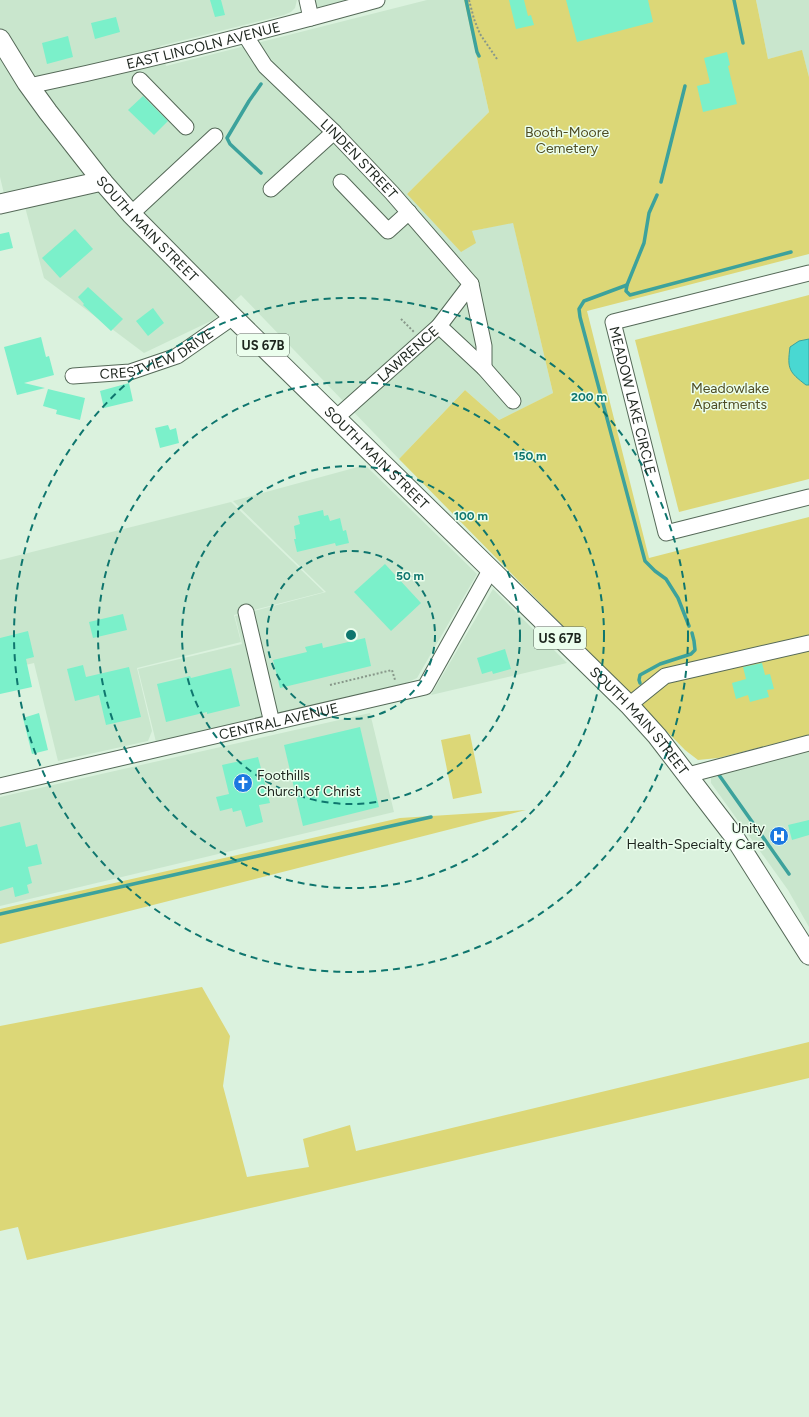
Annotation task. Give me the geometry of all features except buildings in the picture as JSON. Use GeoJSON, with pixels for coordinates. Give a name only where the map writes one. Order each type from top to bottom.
{"type":"FeatureCollection","features":[{"type":"Feature","properties":{"kind":"main road","name":"SOUTH MAIN STREET"},"geometry":{"type":"LineString","coordinates":[[0,39],[29,86],[102,181],[131,214],[234,317],[491,568],[657,736],[733,835],[809,955]]}},
{"type":"Feature","properties":{"kind":"main road"},"geometry":{"type":"LineString","coordinates":[[0,204],[102,181]]}},
{"type":"Feature","properties":{"kind":"street"},"geometry":{"type":"LineString","coordinates":[[307,0],[311,18]]}},
{"type":"Feature","properties":{"kind":"street","name":"EAST LINCOLN AVENUE"},"geometry":{"type":"LineString","coordinates":[[29,86],[245,36],[377,0]]}},
{"type":"Feature","properties":{"kind":"street","name":"LINDEN STREET"},"geometry":{"type":"LineString","coordinates":[[245,36],[265,66],[334,132],[409,212],[471,284]]}},
{"type":"Feature","properties":{"kind":"street"},"geometry":{"type":"LineString","coordinates":[[140,80],[186,127]]}},
{"type":"Feature","properties":{"kind":"street"},"geometry":{"type":"LineString","coordinates":[[271,189],[334,132]]}},
{"type":"Feature","properties":{"kind":"street"},"geometry":{"type":"LineString","coordinates":[[131,214],[215,136]]}},
{"type":"Feature","properties":{"kind":"street"},"geometry":{"type":"LineString","coordinates":[[341,182],[388,231],[409,212]]}},
{"type":"Feature","properties":{"kind":"street","name":"MEADOW LAKE CIRCLE"},"geometry":{"type":"LineString","coordinates":[[809,273],[613,322],[666,533],[809,497]]}},
{"type":"Feature","properties":{"kind":"street"},"geometry":{"type":"LineString","coordinates":[[471,284],[484,346],[484,368]]}},
{"type":"Feature","properties":{"kind":"street","name":"LAWRENCE"},"geometry":{"type":"LineString","coordinates":[[337,417],[439,326],[471,284]]}},
{"type":"Feature","properties":{"kind":"street","name":"CRESTVIEW DRIVE"},"geometry":{"type":"LineString","coordinates":[[73,376],[130,372],[177,356],[234,317]]}},
{"type":"Feature","properties":{"kind":"street"},"geometry":{"type":"LineString","coordinates":[[439,326],[484,368],[513,401]]}},
{"type":"Feature","properties":{"kind":"street","name":"CENTRAL AVENUE"},"geometry":{"type":"LineString","coordinates":[[0,786],[426,687],[491,568]]}},
{"type":"Feature","properties":{"kind":"street"},"geometry":{"type":"LineString","coordinates":[[246,612],[272,723]]}},
{"type":"Feature","properties":{"kind":"street"},"geometry":{"type":"LineString","coordinates":[[629,706],[665,676],[809,643]]}},
{"type":"Feature","properties":{"kind":"street"},"geometry":{"type":"LineString","coordinates":[[688,775],[809,743]]}},
{"type":"Feature","properties":{"kind":"path"},"geometry":{"type":"LineString","coordinates":[[469,0],[480,34],[497,59]]}},
{"type":"Feature","properties":{"kind":"path"},"geometry":{"type":"LineString","coordinates":[[401,319],[416,334]]}},
{"type":"Feature","properties":{"kind":"path"},"geometry":{"type":"LineString","coordinates":[[330,685],[392,670],[395,680]]}},
{"type":"Feature","properties":{"kind":"shaded area"},"geometry":{"type":"Polygon","coordinates":[[[0,0],[297,0],[295,8],[291,12],[284,15],[160,46],[166,66],[427,0],[464,0],[489,112],[407,194],[472,231],[513,222],[553,393],[499,420],[465,390],[399,459],[241,295],[213,320],[144,353],[44,278],[25,207],[5,198],[0,177],[0,0]]]}},
{"type":"Feature","properties":{"kind":"shaded area"},"geometry":{"type":"Polygon","coordinates":[[[314,0],[346,0],[316,8],[314,0]]]}},
{"type":"Feature","properties":{"kind":"shaded area"},"geometry":{"type":"Polygon","coordinates":[[[756,0],[809,0],[809,77],[802,51],[768,59],[756,0]]]}},
{"type":"Feature","properties":{"kind":"shaded area"},"geometry":{"type":"Polygon","coordinates":[[[365,465],[477,574],[417,678],[400,686],[156,742],[138,669],[242,644],[235,616],[326,592],[233,501],[365,465]]]}},
{"type":"Feature","properties":{"kind":"shaded area"},"geometry":{"type":"Polygon","coordinates":[[[231,502],[324,592],[234,615],[241,642],[137,668],[152,731],[148,741],[58,761],[34,663],[0,671],[0,560],[231,502]]]}},
{"type":"Feature","properties":{"kind":"shaded area"},"geometry":{"type":"Polygon","coordinates":[[[493,589],[567,663],[431,695],[493,589]]]}},
{"type":"Feature","properties":{"kind":"shaded area"},"geometry":{"type":"Polygon","coordinates":[[[370,713],[394,812],[0,906],[0,797],[370,713]]]}},
{"type":"Feature","properties":{"kind":"shaded area","name":"Unity Health-Specialty Care"},"geometry":{"type":"Polygon","coordinates":[[[809,748],[809,927],[788,890],[711,783],[711,778],[714,773],[809,748]]]}},
{"type":"Feature","properties":{"kind":"green space","name":"Booth-Moore Cemetery"},"geometry":{"type":"Polygon","coordinates":[[[464,0],[756,0],[768,59],[802,50],[809,77],[809,254],[587,311],[649,558],[809,517],[809,735],[718,758],[698,760],[685,750],[399,459],[465,390],[499,420],[553,393],[513,223],[472,231],[476,243],[461,252],[407,194],[489,112],[464,0]]]}},
{"type":"Feature","properties":{"kind":"green space","name":"Meadowlake Apartments"},"geometry":{"type":"Polygon","coordinates":[[[809,295],[809,479],[679,512],[635,340],[809,295]]]}},
{"type":"Feature","properties":{"kind":"green space"},"geometry":{"type":"Polygon","coordinates":[[[470,734],[482,793],[453,799],[441,740],[470,734]]]}},
{"type":"Feature","properties":{"kind":"green space"},"geometry":{"type":"Polygon","coordinates":[[[526,810],[0,944],[0,909],[400,818],[526,810]]]}},
{"type":"Feature","properties":{"kind":"green space"},"geometry":{"type":"Polygon","coordinates":[[[202,987],[230,1036],[223,1086],[247,1177],[309,1167],[303,1139],[350,1125],[356,1151],[809,1042],[809,1078],[27,1260],[18,1227],[0,1231],[0,1026],[202,987]]]}},
{"type":"Feature","properties":{"kind":"water"},"geometry":{"type":"Polygon","coordinates":[[[809,339],[809,385],[806,385],[796,377],[790,369],[789,354],[790,347],[799,341],[809,339]]]}},
{"type":"Feature","properties":{"kind":"waterway"},"geometry":{"type":"LineString","coordinates":[[466,0],[479,56]]}},
{"type":"Feature","properties":{"kind":"waterway"},"geometry":{"type":"LineString","coordinates":[[734,0],[743,43]]}},
{"type":"Feature","properties":{"kind":"waterway"},"geometry":{"type":"LineString","coordinates":[[261,84],[227,138],[230,144],[261,173]]}},
{"type":"Feature","properties":{"kind":"waterway"},"geometry":{"type":"LineString","coordinates":[[661,182],[685,86]]}},
{"type":"Feature","properties":{"kind":"waterway"},"geometry":{"type":"LineString","coordinates":[[657,195],[649,213],[644,243],[627,285],[626,291],[630,295],[791,252]]}},
{"type":"Feature","properties":{"kind":"waterway"},"geometry":{"type":"LineString","coordinates":[[627,285],[584,301],[579,309],[580,317],[645,561],[666,579],[678,598],[689,626]]}},
{"type":"Feature","properties":{"kind":"waterway"},"geometry":{"type":"LineString","coordinates":[[640,683],[640,675],[660,664],[691,654],[695,650],[692,633]]}},
{"type":"Feature","properties":{"kind":"waterway"},"geometry":{"type":"LineString","coordinates":[[719,775],[789,874]]}},
{"type":"Feature","properties":{"kind":"waterway"},"geometry":{"type":"LineString","coordinates":[[0,914],[431,817]]}},
{"type":"Feature","properties":{"kind":"place","name":"Foothills Church of Christ"},"geometry":{"type":"Point","coordinates":[243,783]}},
{"type":"Feature","properties":{"kind":"place","name":"Unity Health-Specialty Care"},"geometry":{"type":"Point","coordinates":[779,836]}}]}
